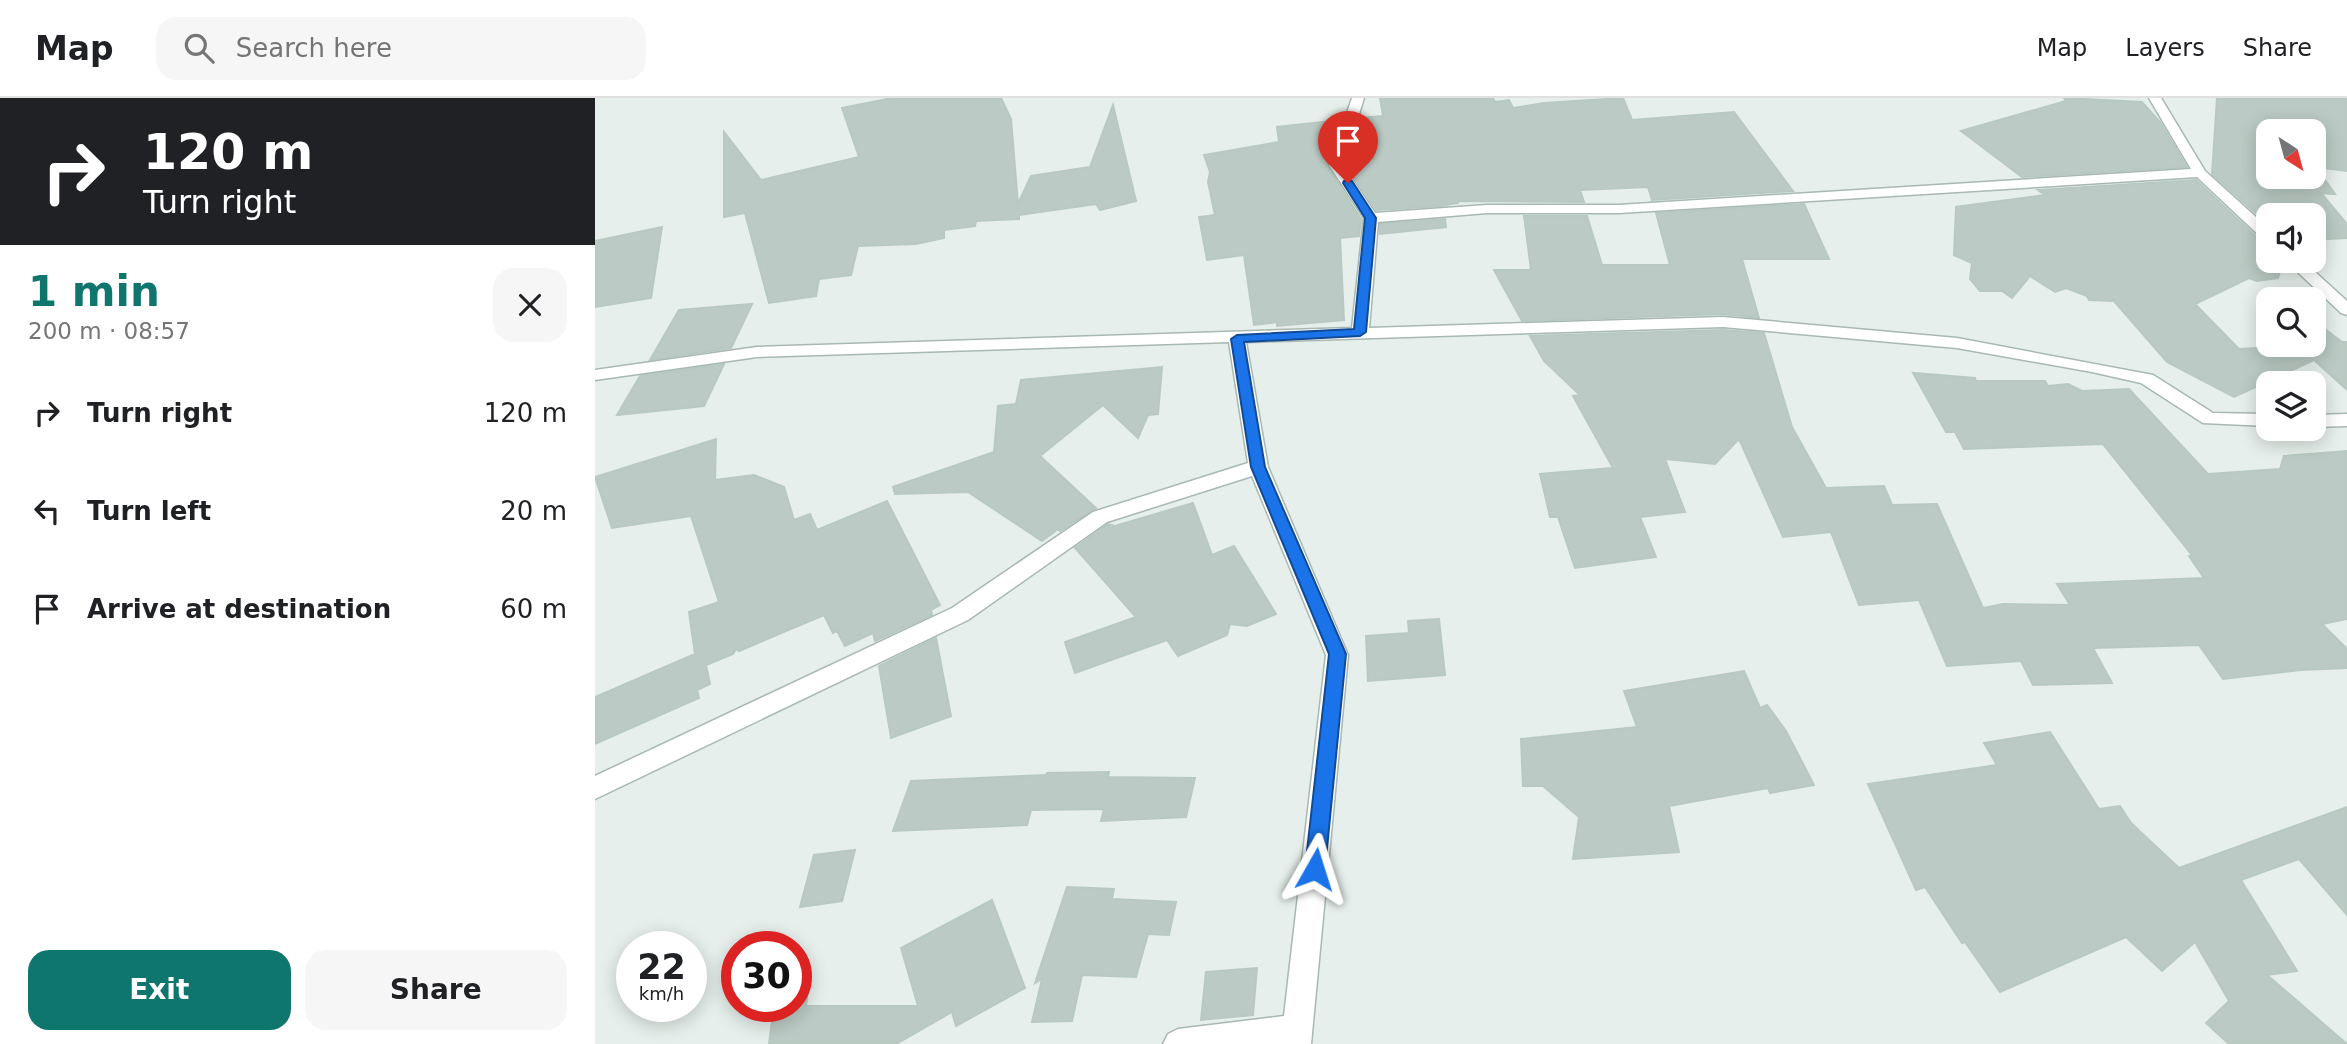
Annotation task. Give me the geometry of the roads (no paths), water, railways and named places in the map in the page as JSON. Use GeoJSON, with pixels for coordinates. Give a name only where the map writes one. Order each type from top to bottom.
{"type":"FeatureCollection","features":[{"type":"Feature","properties":{"kind":"street"},"geometry":{"type":"LineString","coordinates":[[1358,98],[1336,165],[1371,218],[1360,332]]}},
{"type":"Feature","properties":{"kind":"street"},"geometry":{"type":"LineString","coordinates":[[2155,98],[2200,173],[2256,225]]}},
{"type":"Feature","properties":{"kind":"street"},"geometry":{"type":"LineString","coordinates":[[1371,218],[1487,209],[1633,208],[2200,173]]}},
{"type":"Feature","properties":{"kind":"street"},"geometry":{"type":"LineString","coordinates":[[2307,273],[2347,310]]}},
{"type":"Feature","properties":{"kind":"street"},"geometry":{"type":"LineString","coordinates":[[595,375],[757,352],[1723,322],[1957,343],[2147,379],[2209,419],[2256,420]]}},
{"type":"Feature","properties":{"kind":"street"},"geometry":{"type":"LineString","coordinates":[[1178,1044],[1297,1037],[1337,654],[1258,467],[1237,339]]}},
{"type":"Feature","properties":{"kind":"street"},"geometry":{"type":"LineString","coordinates":[[2326,421],[2347,420]]}},
{"type":"Feature","properties":{"kind":"street"},"geometry":{"type":"LineString","coordinates":[[595,788],[960,614],[1100,517],[1258,467]]}}]}
